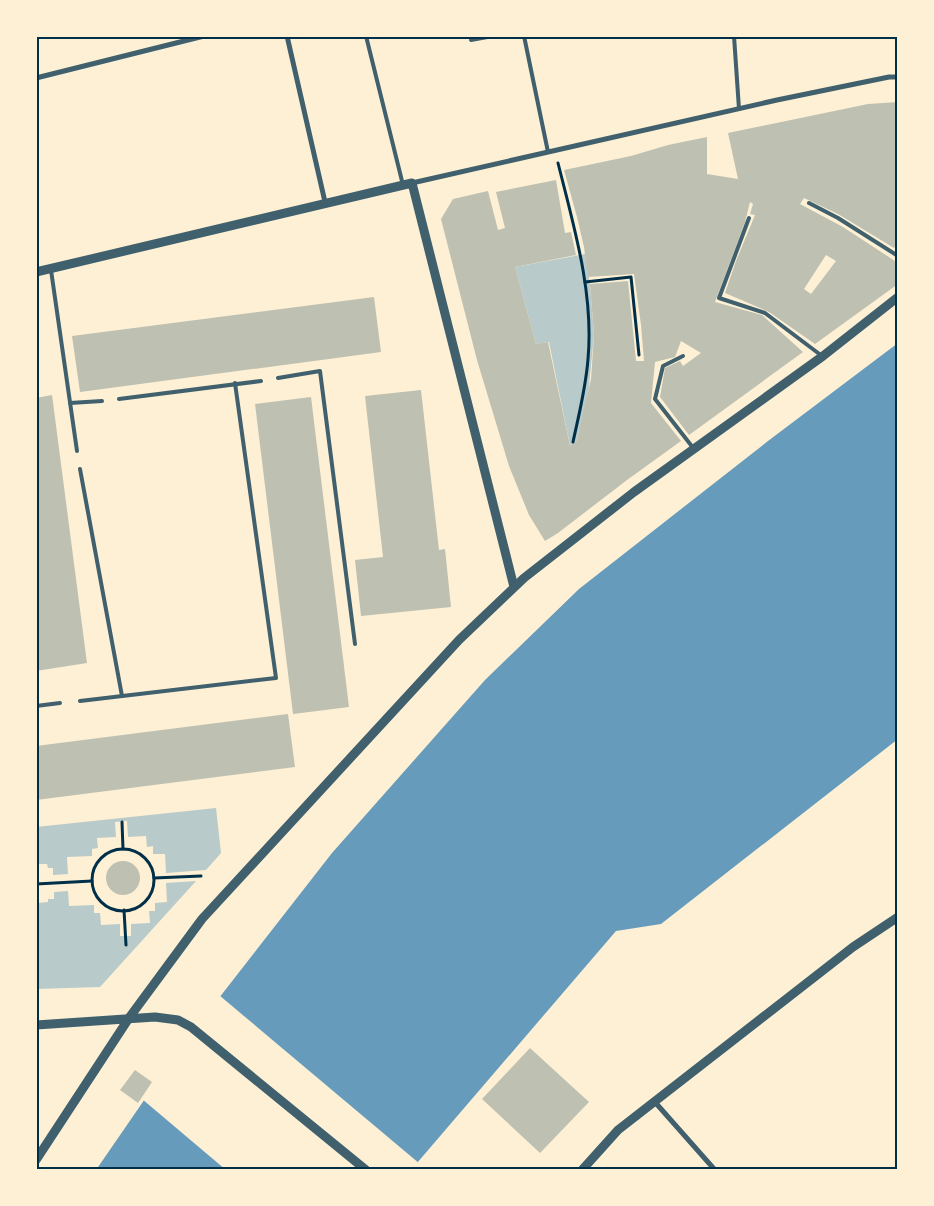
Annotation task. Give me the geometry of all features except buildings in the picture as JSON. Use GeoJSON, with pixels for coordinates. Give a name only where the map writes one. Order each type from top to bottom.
{"type":"FeatureCollection","features":[{"type":"Feature","properties":{"kind":"street"},"geometry":{"type":"LineString","coordinates":[[36,78],[204,36]]}},
{"type":"Feature","properties":{"kind":"street"},"geometry":{"type":"LineString","coordinates":[[287,36],[325,202]]}},
{"type":"Feature","properties":{"kind":"street"},"geometry":{"type":"LineString","coordinates":[[36,272],[325,202],[739,109],[888,77],[898,77]]}},
{"type":"Feature","properties":{"kind":"street"},"geometry":{"type":"LineString","coordinates":[[408,184],[514,587]]}},
{"type":"Feature","properties":{"kind":"street"},"geometry":{"type":"LineString","coordinates":[[36,1160],[129,1018],[202,918],[458,640],[524,578],[634,492],[823,356],[898,297]]}},
{"type":"Feature","properties":{"kind":"street"},"geometry":{"type":"LineString","coordinates":[[582,1170],[618,1130],[654,1101],[853,947],[898,916]]}},
{"type":"Feature","properties":{"kind":"street"},"geometry":{"type":"LineString","coordinates":[[36,1025],[155,1017],[178,1020],[191,1027],[366,1170]]}},
{"type":"Feature","properties":{"kind":"street"},"geometry":{"type":"LineString","coordinates":[[654,1101],[715,1170]]}},
{"type":"Feature","properties":{"kind":"lane"},"geometry":{"type":"LineString","coordinates":[[366,36],[408,184]]}},
{"type":"Feature","properties":{"kind":"lane"},"geometry":{"type":"LineString","coordinates":[[470,40],[493,36]]}},
{"type":"Feature","properties":{"kind":"lane"},"geometry":{"type":"LineString","coordinates":[[524,36],[548,152]]}},
{"type":"Feature","properties":{"kind":"lane"},"geometry":{"type":"LineString","coordinates":[[734,36],[739,109]]}},
{"type":"Feature","properties":{"kind":"lane"},"geometry":{"type":"LineString","coordinates":[[808,203],[838,218],[898,256]]}},
{"type":"Feature","properties":{"kind":"lane"},"geometry":{"type":"LineString","coordinates":[[749,218],[719,298],[765,313],[823,356]]}},
{"type":"Feature","properties":{"kind":"lane"},"geometry":{"type":"LineString","coordinates":[[51,268],[77,451]]}},
{"type":"Feature","properties":{"kind":"lane"},"geometry":{"type":"LineString","coordinates":[[683,356],[663,366],[655,399],[694,449]]}},
{"type":"Feature","properties":{"kind":"lane"},"geometry":{"type":"LineString","coordinates":[[278,378],[320,371],[355,644]]}},
{"type":"Feature","properties":{"kind":"lane"},"geometry":{"type":"LineString","coordinates":[[119,399],[261,381]]}},
{"type":"Feature","properties":{"kind":"lane"},"geometry":{"type":"LineString","coordinates":[[80,701],[276,678],[235,383]]}},
{"type":"Feature","properties":{"kind":"lane"},"geometry":{"type":"LineString","coordinates":[[70,403],[102,401]]}},
{"type":"Feature","properties":{"kind":"lane"},"geometry":{"type":"LineString","coordinates":[[80,469],[122,696]]}},
{"type":"Feature","properties":{"kind":"lane"},"geometry":{"type":"LineString","coordinates":[[36,706],[60,703]]}},
{"type":"Feature","properties":{"kind":"path"},"geometry":{"type":"LineString","coordinates":[[555,151],[578,241],[588,310],[588,357],[584,393],[573,442]]}},
{"type":"Feature","properties":{"kind":"path"},"geometry":{"type":"LineString","coordinates":[[585,282],[631,277],[639,355]]}},
{"type":"Feature","properties":{"kind":"path"},"geometry":{"type":"LineString","coordinates":[[122,822],[122,849]]}},
{"type":"Feature","properties":{"kind":"path"},"geometry":{"type":"LineString","coordinates":[[122,849],[140,854],[147,861],[154,878],[152,890],[148,898],[140,906],[124,910],[111,908],[102,903],[96,894],[92,881],[95,865],[102,857],[110,851],[122,849]]}},
{"type":"Feature","properties":{"kind":"path"},"geometry":{"type":"LineString","coordinates":[[154,878],[201,876]]}},
{"type":"Feature","properties":{"kind":"path"},"geometry":{"type":"LineString","coordinates":[[36,884],[92,881]]}},
{"type":"Feature","properties":{"kind":"path"},"geometry":{"type":"LineString","coordinates":[[124,910],[126,945]]}},
{"type":"Feature","properties":{"kind":"shaded area"},"geometry":{"type":"Polygon","coordinates":[[[585,254],[590,284],[594,335],[588,397],[577,440],[570,446],[549,342],[536,344],[515,267],[585,254]]]}},
{"type":"Feature","properties":{"kind":"shaded area"},"geometry":{"type":"Polygon","coordinates":[[[216,808],[221,853],[206,870],[166,873],[165,854],[153,854],[153,846],[147,847],[146,836],[128,837],[127,821],[115,822],[116,837],[97,838],[98,848],[92,849],[92,856],[67,857],[68,874],[53,875],[53,868],[48,868],[47,864],[37,864],[36,868],[36,827],[216,808]]]}},
{"type":"Feature","properties":{"kind":"shaded area"},"geometry":{"type":"Polygon","coordinates":[[[196,881],[100,987],[36,989],[36,899],[37,903],[48,902],[48,899],[54,899],[54,892],[68,891],[69,906],[94,905],[94,913],[100,913],[101,925],[120,924],[120,936],[131,936],[131,924],[150,923],[149,911],[155,911],[155,903],[167,902],[166,883],[196,881]]]}},
{"type":"Feature","properties":{"kind":"water"},"geometry":{"type":"Polygon","coordinates":[[[898,343],[898,739],[661,924],[616,931],[411,1170],[96,1170],[180,1048],[332,853],[485,680],[579,589],[768,441],[898,343]]]}},
{"type":"Feature","properties":{"kind":"pier"},"geometry":{"type":"Polygon","coordinates":[[[219,995],[420,1164],[414,1170],[226,1170],[142,1099],[178,1047],[219,995]]]}}]}
